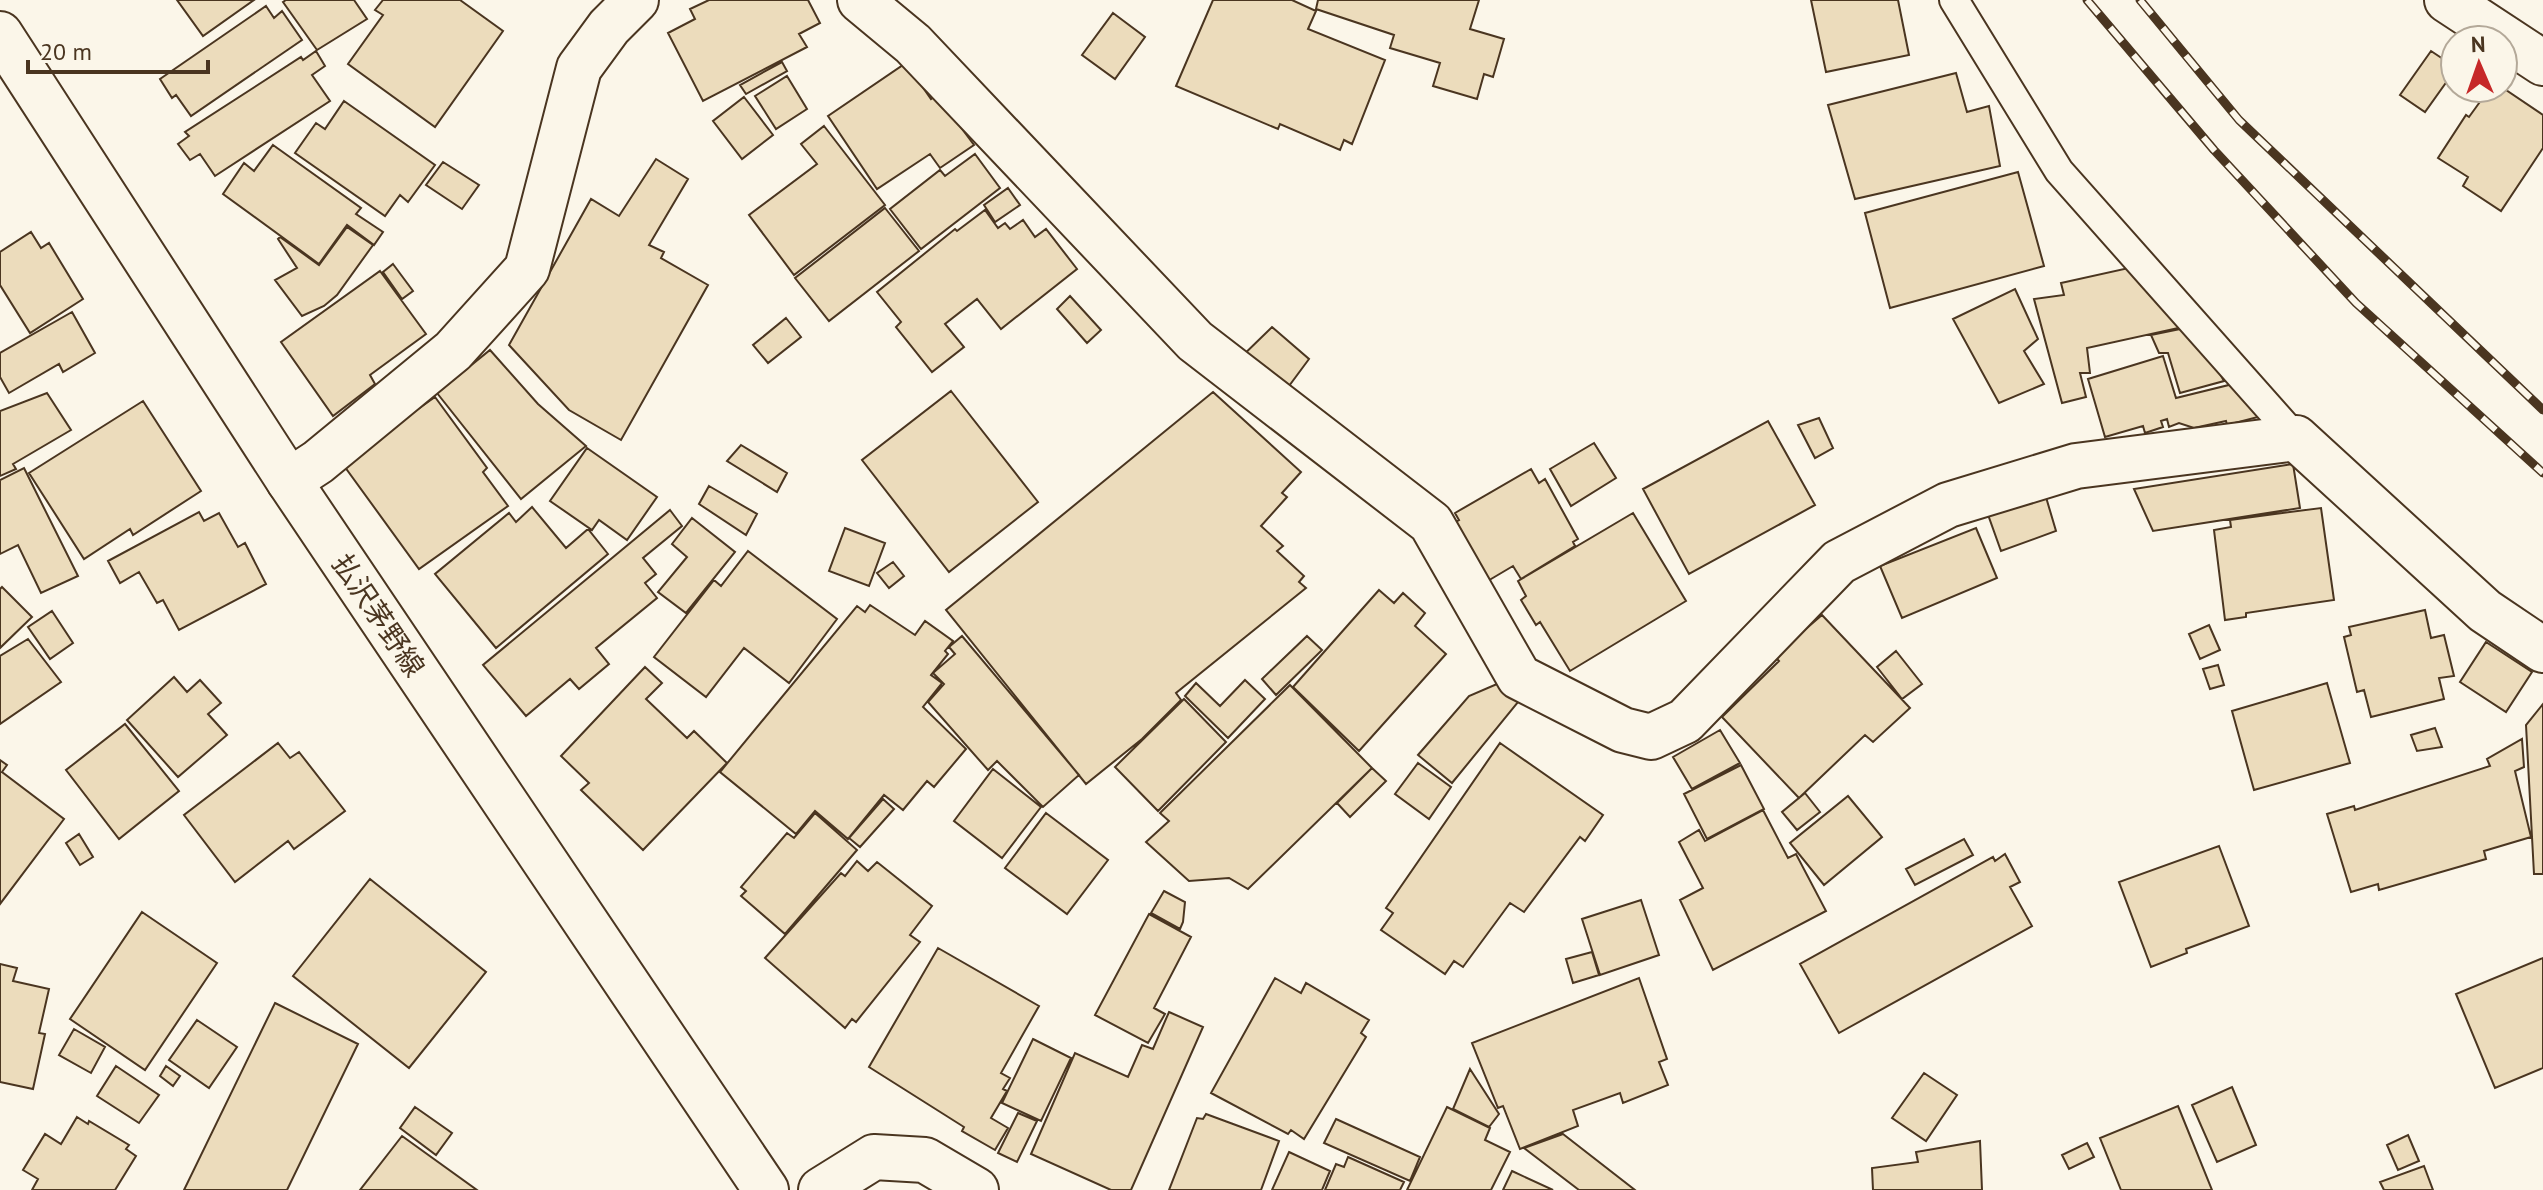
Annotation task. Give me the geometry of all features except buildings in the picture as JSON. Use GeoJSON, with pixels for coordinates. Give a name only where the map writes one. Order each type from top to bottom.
{"type":"FeatureCollection","features":[{"type":"Feature","properties":{"kind":"street"},"geometry":{"type":"LineString","coordinates":[[289,481],[318,462],[453,351],[527,269],[579,68],[609,27],[636,0]]}},
{"type":"Feature","properties":{"kind":"street"},"geometry":{"type":"LineString","coordinates":[[860,0],[913,44],[1195,341],[1431,523],[1519,677],[1623,730],[1651,737],[1685,721],[1839,562],[1948,505],[2076,466],[2296,438],[2485,611],[2543,650]]}},
{"type":"Feature","properties":{"kind":"street"},"geometry":{"type":"LineString","coordinates":[[2447,0],[2543,63]]}},
{"type":"Feature","properties":{"kind":"street","name":"払沢茅野線"},"geometry":{"type":"LineString","coordinates":[[6,56],[766,1190]]}},
{"type":"Feature","properties":{"kind":"street"},"geometry":{"type":"LineString","coordinates":[[821,1190],[874,1157],[925,1160],[976,1190]]}},
{"type":"Feature","properties":{"kind":"lane"},"geometry":{"type":"LineString","coordinates":[[1954,0],[2059,171],[2296,438]]}},
{"type":"Feature","properties":{"kind":"railway"},"geometry":{"type":"LineString","coordinates":[[2087,0],[2214,150],[2356,303],[2543,473]]}},
{"type":"Feature","properties":{"kind":"railway"},"geometry":{"type":"LineString","coordinates":[[2140,0],[2239,120],[2543,410]]}}]}
